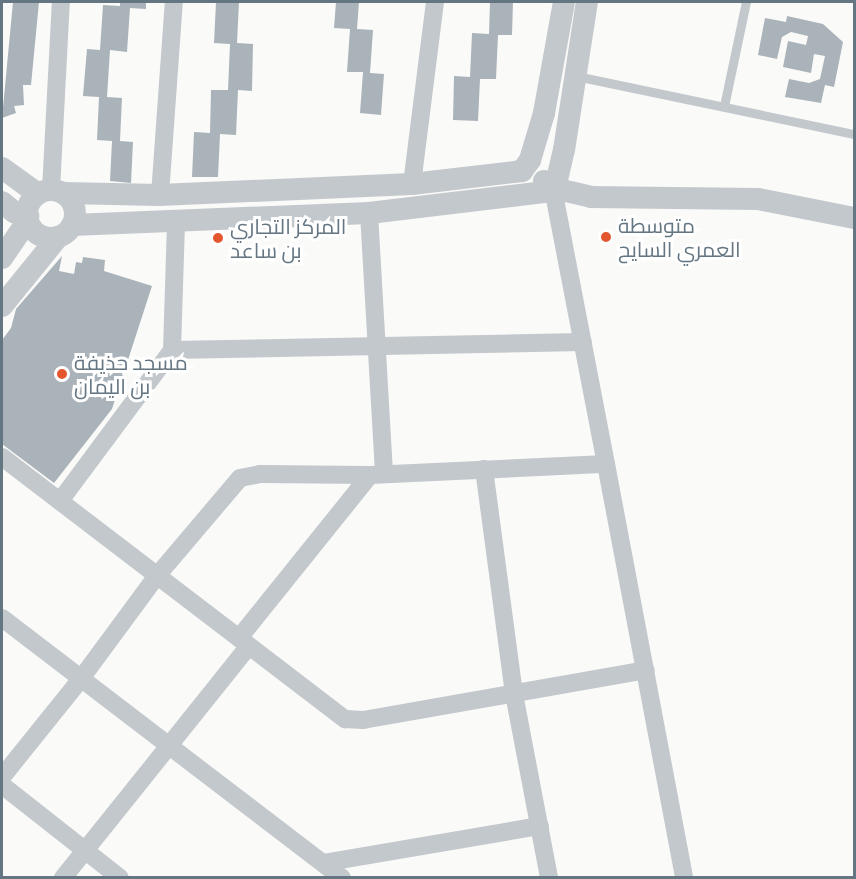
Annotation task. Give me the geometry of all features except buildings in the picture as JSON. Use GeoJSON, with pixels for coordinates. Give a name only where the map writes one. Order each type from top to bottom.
{"type":"FeatureCollection","features":[{"type":"Feature","properties":{"kind":"street"},"geometry":{"type":"LineString","coordinates":[[51,192],[61,2]]}},
{"type":"Feature","properties":{"kind":"street"},"geometry":{"type":"LineString","coordinates":[[160,195],[174,2]]}},
{"type":"Feature","properties":{"kind":"street"},"geometry":{"type":"LineString","coordinates":[[412,184],[435,2]]}},
{"type":"Feature","properties":{"kind":"street"},"geometry":{"type":"LineString","coordinates":[[526,168],[544,113],[564,2]]}},
{"type":"Feature","properties":{"kind":"street"},"geometry":{"type":"LineString","coordinates":[[587,2],[564,150],[553,188],[684,878]]}},
{"type":"Feature","properties":{"kind":"street"},"geometry":{"type":"LineString","coordinates":[[2,168],[73,204],[65,231],[2,306]]}},
{"type":"Feature","properties":{"kind":"street"},"geometry":{"type":"LineString","coordinates":[[2,258],[28,218],[29,205],[51,192],[160,195],[412,184],[510,174],[526,168]]}},
{"type":"Feature","properties":{"kind":"street"},"geometry":{"type":"LineString","coordinates":[[526,168],[553,188],[591,197],[758,199],[855,218]]}},
{"type":"Feature","properties":{"kind":"street"},"geometry":{"type":"LineString","coordinates":[[2,202],[28,218],[37,232],[369,213],[525,196],[553,188]]}},
{"type":"Feature","properties":{"kind":"street"},"geometry":{"type":"LineString","coordinates":[[63,878],[170,743],[244,642],[377,475],[376,344],[369,213]]}},
{"type":"Feature","properties":{"kind":"street"},"geometry":{"type":"LineString","coordinates":[[60,501],[172,350],[176,223]]}},
{"type":"Feature","properties":{"kind":"street"},"geometry":{"type":"LineString","coordinates":[[172,350],[376,344],[583,342]]}},
{"type":"Feature","properties":{"kind":"street"},"geometry":{"type":"LineString","coordinates":[[2,457],[156,577],[345,719],[363,720],[646,670]]}},
{"type":"Feature","properties":{"kind":"street"},"geometry":{"type":"LineString","coordinates":[[2,777],[80,680],[156,577],[240,478],[260,474],[377,475],[606,464]]}},
{"type":"Feature","properties":{"kind":"street"},"geometry":{"type":"LineString","coordinates":[[484,469],[514,694],[549,878]]}},
{"type":"Feature","properties":{"kind":"street"},"geometry":{"type":"LineString","coordinates":[[2,618],[80,680],[170,743],[342,878]]}},
{"type":"Feature","properties":{"kind":"street"},"geometry":{"type":"LineString","coordinates":[[2,785],[120,878]]}},
{"type":"Feature","properties":{"kind":"street"},"geometry":{"type":"LineString","coordinates":[[323,863],[540,826]]}},
{"type":"Feature","properties":{"kind":"lane"},"geometry":{"type":"LineString","coordinates":[[724,106],[746,2]]}},
{"type":"Feature","properties":{"kind":"lane"},"geometry":{"type":"LineString","coordinates":[[574,76],[855,134]]}},
{"type":"Feature","properties":{"kind":"place","name":"متوسطة العمري السايح"},"geometry":{"type":"Point","coordinates":[606,237]}},
{"type":"Feature","properties":{"kind":"place","name":"المركز التجاري بن ساعد"},"geometry":{"type":"Point","coordinates":[218,238]}},
{"type":"Feature","properties":{"kind":"place","name":"مسجد حذيفة بن اليمان"},"geometry":{"type":"Point","coordinates":[62,374]}}]}
